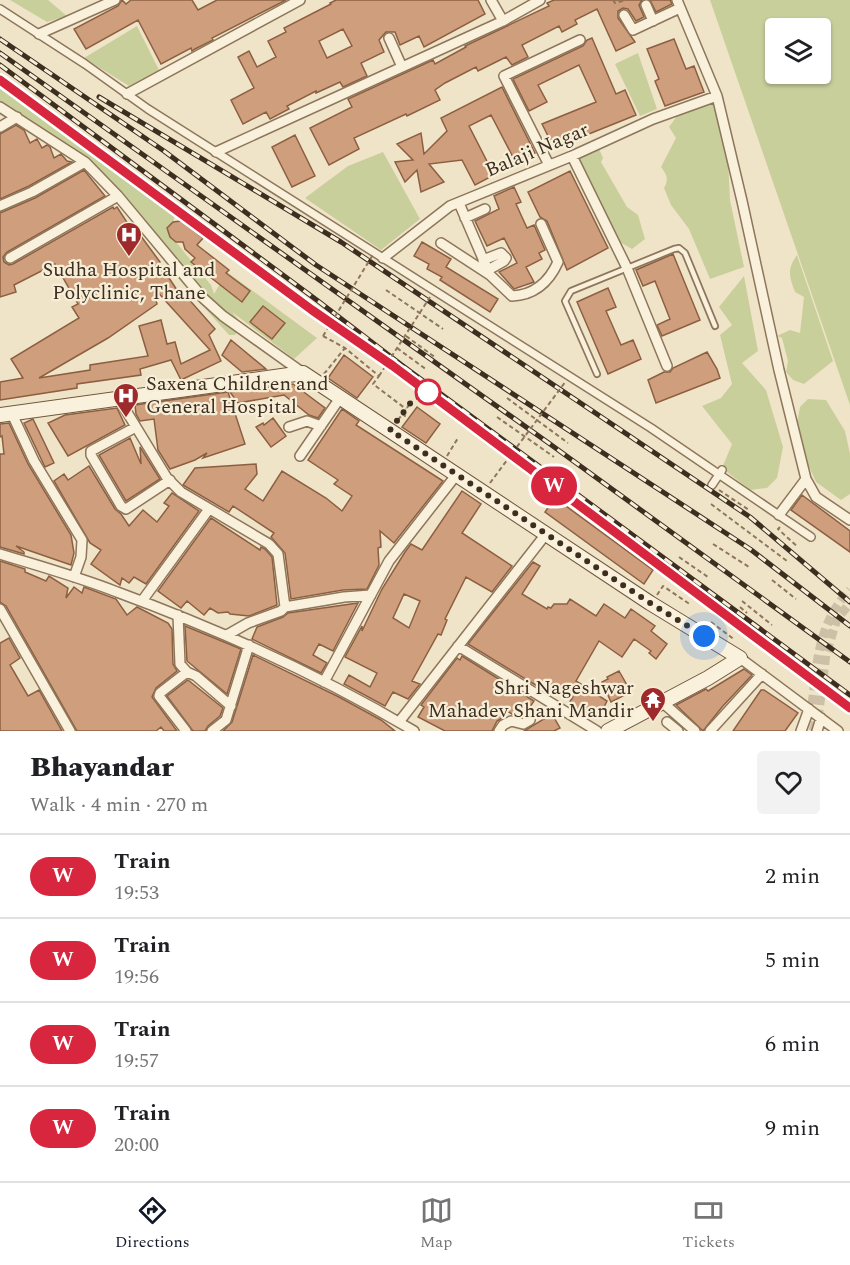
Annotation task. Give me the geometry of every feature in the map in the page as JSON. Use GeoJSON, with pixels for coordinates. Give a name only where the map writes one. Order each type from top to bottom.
{"type":"FeatureCollection","features":[{"type":"Feature","properties":{"kind":"main road"},"geometry":{"type":"LineString","coordinates":[[6,414],[303,373],[650,603],[740,658],[608,731]]}},
{"type":"Feature","properties":{"kind":"street"},"geometry":{"type":"LineString","coordinates":[[39,34],[115,0]]}},
{"type":"Feature","properties":{"kind":"street"},"geometry":{"type":"LineString","coordinates":[[127,93],[300,0]]}},
{"type":"Feature","properties":{"kind":"street"},"geometry":{"type":"LineString","coordinates":[[491,0],[503,21]]}},
{"type":"Feature","properties":{"kind":"street"},"geometry":{"type":"LineString","coordinates":[[216,152],[503,21],[540,0]]}},
{"type":"Feature","properties":{"kind":"street"},"geometry":{"type":"LineString","coordinates":[[624,15],[631,30],[653,21],[679,4],[717,96],[806,479],[816,497],[850,520]]}},
{"type":"Feature","properties":{"kind":"street"},"geometry":{"type":"LineString","coordinates":[[646,5],[653,21]]}},
{"type":"Feature","properties":{"kind":"street"},"geometry":{"type":"LineString","coordinates":[[0,9],[127,93],[147,109],[383,258],[531,356],[720,472],[811,537]]}},
{"type":"Feature","properties":{"kind":"street"},"geometry":{"type":"LineString","coordinates":[[389,38],[402,67]]}},
{"type":"Feature","properties":{"kind":"street"},"geometry":{"type":"LineString","coordinates":[[549,165],[504,76],[580,40]]}},
{"type":"Feature","properties":{"kind":"street","name":"Balaji Nagar"},"geometry":{"type":"LineString","coordinates":[[383,258],[450,206],[572,156],[653,119],[717,96]]}},
{"type":"Feature","properties":{"kind":"street"},"geometry":{"type":"LineString","coordinates":[[0,107],[85,162],[118,196],[203,298],[223,316],[303,373]]}},
{"type":"Feature","properties":{"kind":"street"},"geometry":{"type":"LineString","coordinates":[[0,127],[17,117]]}},
{"type":"Feature","properties":{"kind":"street"},"geometry":{"type":"LineString","coordinates":[[572,156],[627,268],[667,366]]}},
{"type":"Feature","properties":{"kind":"street"},"geometry":{"type":"LineString","coordinates":[[0,206],[32,192],[85,162]]}},
{"type":"Feature","properties":{"kind":"street"},"geometry":{"type":"LineString","coordinates":[[10,258],[118,196]]}},
{"type":"Feature","properties":{"kind":"street"},"geometry":{"type":"LineString","coordinates":[[459,203],[487,268],[512,296],[533,291],[545,283],[558,262],[541,224]]}},
{"type":"Feature","properties":{"kind":"street"},"geometry":{"type":"LineString","coordinates":[[465,218],[485,209]]}},
{"type":"Feature","properties":{"kind":"street"},"geometry":{"type":"LineString","coordinates":[[441,243],[487,268]]}},
{"type":"Feature","properties":{"kind":"street"},"geometry":{"type":"LineString","coordinates":[[300,456],[340,398]]}},
{"type":"Feature","properties":{"kind":"street"},"geometry":{"type":"LineString","coordinates":[[119,399],[170,480],[181,492],[268,544],[278,554],[285,607]]}},
{"type":"Feature","properties":{"kind":"street"},"geometry":{"type":"LineString","coordinates":[[6,414],[82,540],[81,556],[74,578]]}},
{"type":"Feature","properties":{"kind":"street"},"geometry":{"type":"LineString","coordinates":[[289,427],[307,421],[321,426]]}},
{"type":"Feature","properties":{"kind":"street"},"geometry":{"type":"LineString","coordinates":[[136,427],[91,451],[91,455],[122,506],[126,508],[170,480]]}},
{"type":"Feature","properties":{"kind":"street"},"geometry":{"type":"LineString","coordinates":[[712,485],[720,472]]}},
{"type":"Feature","properties":{"kind":"street"},"geometry":{"type":"LineString","coordinates":[[324,682],[389,561],[457,474]]}},
{"type":"Feature","properties":{"kind":"street"},"geometry":{"type":"LineString","coordinates":[[779,515],[806,479]]}},
{"type":"Feature","properties":{"kind":"street"},"geometry":{"type":"LineString","coordinates":[[142,601],[209,509]]}},
{"type":"Feature","properties":{"kind":"street"},"geometry":{"type":"LineString","coordinates":[[399,722],[546,534]]}},
{"type":"Feature","properties":{"kind":"street"},"geometry":{"type":"LineString","coordinates":[[0,554],[142,601],[227,635],[324,682],[414,731]]}},
{"type":"Feature","properties":{"kind":"street"},"geometry":{"type":"LineString","coordinates":[[227,635],[248,623],[281,611],[285,607],[344,597],[371,596]]}},
{"type":"Feature","properties":{"kind":"street"},"geometry":{"type":"LineString","coordinates":[[0,609],[70,731]]}},
{"type":"Feature","properties":{"kind":"street"},"geometry":{"type":"LineString","coordinates":[[178,615],[180,664],[231,706]]}},
{"type":"Feature","properties":{"kind":"street"},"geometry":{"type":"LineString","coordinates":[[212,731],[226,720],[249,645]]}},
{"type":"Feature","properties":{"kind":"street"},"geometry":{"type":"LineString","coordinates":[[458,646],[597,731]]}},
{"type":"Feature","properties":{"kind":"street"},"geometry":{"type":"LineString","coordinates":[[740,658],[838,731]]}},
{"type":"Feature","properties":{"kind":"street"},"geometry":{"type":"LineString","coordinates":[[186,731],[159,696],[187,672]]}},
{"type":"Feature","properties":{"kind":"street"},"geometry":{"type":"LineString","coordinates":[[710,731],[762,674]]}},
{"type":"Feature","properties":{"kind":"street"},"geometry":{"type":"LineString","coordinates":[[662,702],[695,731]]}},
{"type":"Feature","properties":{"kind":"street"},"geometry":{"type":"LineString","coordinates":[[801,731],[809,709]]}},
{"type":"Feature","properties":{"kind":"street"},"geometry":{"type":"LineString","coordinates":[[817,731],[821,718]]}},
{"type":"Feature","properties":{"kind":"street"},"geometry":{"type":"LineString","coordinates":[[499,731],[511,721],[523,724],[530,720]]}},
{"type":"Feature","properties":{"kind":"street"},"geometry":{"type":"LineString","coordinates":[[667,722],[678,731]]}},
{"type":"Feature","properties":{"kind":"lane"},"geometry":{"type":"LineString","coordinates":[[597,374],[565,301],[567,294],[571,291],[627,268],[674,249],[682,250],[715,326]]}},
{"type":"Feature","properties":{"kind":"path"},"geometry":{"type":"LineString","coordinates":[[613,0],[618,4],[626,0]]}},
{"type":"Feature","properties":{"kind":"path"},"geometry":{"type":"LineString","coordinates":[[374,254],[323,336],[345,348],[379,376]]}},
{"type":"Feature","properties":{"kind":"path"},"geometry":{"type":"LineString","coordinates":[[386,290],[443,329]]}},
{"type":"Feature","properties":{"kind":"path"},"geometry":{"type":"LineString","coordinates":[[406,408],[373,384],[430,297]]}},
{"type":"Feature","properties":{"kind":"path"},"geometry":{"type":"LineString","coordinates":[[406,336],[436,358]]}},
{"type":"Feature","properties":{"kind":"path"},"geometry":{"type":"LineString","coordinates":[[318,383],[345,348]]}},
{"type":"Feature","properties":{"kind":"path"},"geometry":{"type":"LineString","coordinates":[[398,348],[427,370]]}},
{"type":"Feature","properties":{"kind":"path"},"geometry":{"type":"LineString","coordinates":[[490,483],[566,381]]}},
{"type":"Feature","properties":{"kind":"path"},"geometry":{"type":"LineString","coordinates":[[507,398],[568,443]]}},
{"type":"Feature","properties":{"kind":"path"},"geometry":{"type":"LineString","coordinates":[[390,430],[412,401]]}},
{"type":"Feature","properties":{"kind":"path"},"geometry":{"type":"LineString","coordinates":[[402,414],[408,418]]}},
{"type":"Feature","properties":{"kind":"path"},"geometry":{"type":"LineString","coordinates":[[497,417],[554,457]]}},
{"type":"Feature","properties":{"kind":"path"},"geometry":{"type":"LineString","coordinates":[[441,464],[458,438]]}},
{"type":"Feature","properties":{"kind":"path"},"geometry":{"type":"LineString","coordinates":[[712,485],[749,510]]}},
{"type":"Feature","properties":{"kind":"path"},"geometry":{"type":"LineString","coordinates":[[711,504],[787,561]]}},
{"type":"Feature","properties":{"kind":"path"},"geometry":{"type":"LineString","coordinates":[[713,544],[749,567]]}},
{"type":"Feature","properties":{"kind":"path"},"geometry":{"type":"LineString","coordinates":[[680,557],[708,577]]}},
{"type":"Feature","properties":{"kind":"path"},"geometry":{"type":"LineString","coordinates":[[772,580],[796,599]]}},
{"type":"Feature","properties":{"kind":"path"},"geometry":{"type":"LineString","coordinates":[[663,586],[691,605]]}},
{"type":"Feature","properties":{"kind":"path"},"geometry":{"type":"LineString","coordinates":[[742,601],[772,625]]}},
{"type":"Feature","properties":{"kind":"path"},"geometry":{"type":"LineString","coordinates":[[740,607],[747,613]]}},
{"type":"Feature","properties":{"kind":"path"},"geometry":{"type":"LineString","coordinates":[[711,622],[730,636]]}},
{"type":"Feature","properties":{"kind":"green space"},"geometry":{"type":"Polygon","coordinates":[[[10,0],[48,0],[67,16],[47,22],[10,0]]]}},
{"type":"Feature","properties":{"kind":"green space"},"geometry":{"type":"Polygon","coordinates":[[[710,0],[850,0],[850,405],[710,0]]]}},
{"type":"Feature","properties":{"kind":"green space"},"geometry":{"type":"Polygon","coordinates":[[[137,26],[159,70],[129,86],[84,58],[137,26]]]}},
{"type":"Feature","properties":{"kind":"green space"},"geometry":{"type":"Polygon","coordinates":[[[638,53],[657,109],[640,116],[615,64],[638,53]]]}},
{"type":"Feature","properties":{"kind":"green space"},"geometry":{"type":"Polygon","coordinates":[[[0,86],[175,215],[173,222],[167,228],[170,237],[211,285],[214,294],[227,272],[317,338],[294,359],[232,312],[242,324],[235,335],[229,335],[175,275],[125,209],[94,174],[0,109],[0,86]]]}},
{"type":"Feature","properties":{"kind":"green space"},"geometry":{"type":"Polygon","coordinates":[[[714,102],[728,159],[730,200],[744,267],[710,279],[689,229],[671,205],[664,188],[667,177],[661,167],[676,138],[669,127],[677,116],[714,102]]]}},
{"type":"Feature","properties":{"kind":"green space"},"geometry":{"type":"Polygon","coordinates":[[[599,149],[603,158],[601,162],[627,207],[638,215],[645,239],[632,249],[618,241],[578,157],[599,149]]]}},
{"type":"Feature","properties":{"kind":"green space"},"geometry":{"type":"Polygon","coordinates":[[[383,152],[420,219],[381,250],[305,198],[348,166],[383,152]]]}},
{"type":"Feature","properties":{"kind":"green space"},"geometry":{"type":"Polygon","coordinates":[[[797,255],[833,361],[804,384],[793,380],[786,372],[788,361],[782,338],[777,336],[790,330],[800,333],[804,297],[795,292],[790,273],[797,255]]]}},
{"type":"Feature","properties":{"kind":"green space"},"geometry":{"type":"Polygon","coordinates":[[[744,276],[758,351],[742,363],[766,390],[783,447],[777,478],[767,488],[750,490],[722,468],[732,444],[702,406],[721,398],[732,384],[720,335],[732,325],[719,307],[744,276]]]}},
{"type":"Feature","properties":{"kind":"green space"},"geometry":{"type":"Polygon","coordinates":[[[808,399],[826,400],[845,431],[850,454],[850,494],[841,500],[816,482],[802,451],[797,423],[800,407],[808,399]]]}},
{"type":"Feature","properties":{"kind":"building"},"geometry":{"type":"Polygon","coordinates":[[[122,0],[126,4],[131,0],[192,0],[198,10],[217,0],[286,0],[212,38],[213,40],[192,51],[191,48],[161,64],[138,20],[86,49],[74,29],[118,6],[122,0]]]}},
{"type":"Feature","properties":{"kind":"building"},"geometry":{"type":"Polygon","coordinates":[[[336,0],[478,0],[485,14],[424,47],[419,36],[400,45],[395,32],[386,32],[379,40],[384,52],[361,63],[367,76],[343,87],[340,82],[316,93],[316,91],[287,106],[289,109],[270,119],[266,112],[243,124],[231,100],[254,88],[238,57],[249,51],[257,67],[276,57],[268,41],[286,32],[284,28],[336,0]],[[343,29],[319,41],[327,58],[352,46],[343,29]]]}},
{"type":"Feature","properties":{"kind":"building"},"geometry":{"type":"Polygon","coordinates":[[[554,0],[642,0],[639,5],[644,17],[636,21],[628,9],[623,8],[618,11],[618,18],[635,42],[616,51],[597,9],[575,20],[577,24],[562,32],[559,26],[522,45],[528,57],[512,65],[506,57],[478,71],[476,67],[445,83],[435,90],[440,100],[354,138],[359,149],[329,165],[310,128],[352,107],[348,99],[433,60],[435,64],[465,46],[549,6],[547,3],[554,0]]]}},
{"type":"Feature","properties":{"kind":"building"},"geometry":{"type":"Polygon","coordinates":[[[650,0],[670,0],[672,4],[656,12],[650,0]]]}},
{"type":"Feature","properties":{"kind":"building"},"geometry":{"type":"Polygon","coordinates":[[[592,38],[616,94],[625,90],[636,115],[554,148],[542,124],[596,102],[579,65],[538,85],[547,102],[529,111],[513,79],[583,46],[587,40],[592,38]]]}},
{"type":"Feature","properties":{"kind":"building"},"geometry":{"type":"Polygon","coordinates":[[[674,39],[686,69],[694,66],[704,92],[665,106],[655,81],[659,79],[647,49],[674,39]]]}},
{"type":"Feature","properties":{"kind":"building"},"geometry":{"type":"Polygon","coordinates":[[[502,87],[535,153],[516,163],[491,115],[469,126],[494,175],[475,185],[462,160],[429,164],[444,182],[421,192],[417,170],[405,182],[395,162],[413,160],[397,144],[421,133],[424,154],[447,131],[441,118],[502,87]]]}},
{"type":"Feature","properties":{"kind":"building"},"geometry":{"type":"Polygon","coordinates":[[[16,125],[24,130],[30,143],[37,139],[42,148],[47,145],[50,147],[54,158],[61,154],[67,161],[72,162],[0,199],[0,134],[16,125]]]}},
{"type":"Feature","properties":{"kind":"building"},"geometry":{"type":"Polygon","coordinates":[[[295,135],[315,176],[292,187],[272,147],[295,135]]]}},
{"type":"Feature","properties":{"kind":"building"},"geometry":{"type":"Polygon","coordinates":[[[84,170],[105,196],[7,252],[3,257],[4,262],[9,265],[13,264],[113,207],[114,209],[117,207],[132,230],[135,228],[160,262],[183,299],[186,296],[215,329],[209,335],[221,361],[181,380],[171,360],[140,369],[141,375],[77,384],[77,388],[0,400],[0,382],[23,378],[11,359],[79,318],[72,307],[78,304],[55,264],[14,285],[16,292],[0,297],[0,213],[35,198],[84,170]],[[152,286],[157,304],[108,338],[39,378],[90,370],[90,365],[148,356],[139,326],[161,320],[167,344],[175,342],[181,364],[210,350],[152,286]]]}},
{"type":"Feature","properties":{"kind":"building"},"geometry":{"type":"Polygon","coordinates":[[[570,171],[608,248],[567,270],[547,221],[540,217],[528,192],[570,171]]]}},
{"type":"Feature","properties":{"kind":"building"},"geometry":{"type":"Polygon","coordinates":[[[514,187],[521,202],[516,204],[527,228],[534,225],[545,250],[539,253],[542,259],[526,267],[534,282],[514,289],[499,272],[517,263],[504,238],[487,246],[475,221],[499,209],[494,196],[514,187]]]}},
{"type":"Feature","properties":{"kind":"building"},"geometry":{"type":"Polygon","coordinates":[[[181,221],[203,238],[197,245],[229,270],[226,273],[250,291],[242,302],[191,262],[195,258],[185,249],[183,242],[176,242],[170,237],[167,228],[173,222],[181,221]]]}},
{"type":"Feature","properties":{"kind":"building"},"geometry":{"type":"Polygon","coordinates":[[[422,242],[451,259],[446,267],[498,299],[490,312],[440,280],[442,277],[427,269],[429,264],[414,256],[422,242]]]}},
{"type":"Feature","properties":{"kind":"building"},"geometry":{"type":"Polygon","coordinates":[[[673,254],[700,320],[662,336],[657,325],[670,319],[655,281],[643,286],[636,270],[673,254]]]}},
{"type":"Feature","properties":{"kind":"building"},"geometry":{"type":"Polygon","coordinates":[[[608,288],[616,307],[606,311],[621,345],[633,340],[641,359],[608,374],[577,302],[608,288]]]}},
{"type":"Feature","properties":{"kind":"building"},"geometry":{"type":"Polygon","coordinates":[[[263,306],[285,323],[272,339],[250,322],[263,306]]]}},
{"type":"Feature","properties":{"kind":"building"},"geometry":{"type":"Polygon","coordinates":[[[231,340],[266,369],[242,372],[222,355],[231,340]]]}},
{"type":"Feature","properties":{"kind":"building"},"geometry":{"type":"Polygon","coordinates":[[[707,352],[720,378],[656,403],[648,380],[664,372],[670,372],[673,368],[707,352]]]}},
{"type":"Feature","properties":{"kind":"building"},"geometry":{"type":"Polygon","coordinates":[[[344,355],[373,377],[357,398],[328,378],[344,355]]]}},
{"type":"Feature","properties":{"kind":"building"},"geometry":{"type":"Polygon","coordinates":[[[293,384],[325,408],[318,418],[309,415],[284,395],[238,403],[230,392],[293,384]]]}},
{"type":"Feature","properties":{"kind":"building"},"geometry":{"type":"Polygon","coordinates":[[[228,392],[245,444],[203,458],[207,453],[170,469],[158,450],[154,419],[140,421],[135,405],[228,392]]]}},
{"type":"Feature","properties":{"kind":"building"},"geometry":{"type":"Polygon","coordinates":[[[417,407],[440,424],[426,443],[402,427],[417,407]]]}},
{"type":"Feature","properties":{"kind":"building"},"geometry":{"type":"Polygon","coordinates":[[[117,408],[125,425],[68,456],[48,423],[65,415],[117,408]]]}},
{"type":"Feature","properties":{"kind":"building"},"geometry":{"type":"Polygon","coordinates":[[[342,409],[359,421],[356,425],[443,481],[394,543],[380,531],[379,565],[367,589],[343,590],[291,599],[285,553],[271,537],[274,533],[233,506],[229,512],[183,485],[195,468],[256,464],[257,474],[245,489],[263,501],[282,471],[326,498],[342,511],[352,496],[334,484],[338,480],[308,460],[342,409]]]}},
{"type":"Feature","properties":{"kind":"building"},"geometry":{"type":"Polygon","coordinates":[[[273,418],[286,436],[271,447],[256,427],[263,423],[264,425],[273,418]]]}},
{"type":"Feature","properties":{"kind":"building"},"geometry":{"type":"Polygon","coordinates":[[[33,419],[54,463],[45,467],[24,423],[33,419]]]}},
{"type":"Feature","properties":{"kind":"building"},"geometry":{"type":"Polygon","coordinates":[[[9,423],[28,464],[71,535],[74,553],[71,565],[16,546],[24,554],[0,547],[0,454],[4,454],[0,424],[9,423]]]}},
{"type":"Feature","properties":{"kind":"building"},"geometry":{"type":"Polygon","coordinates":[[[130,438],[141,464],[140,447],[160,479],[126,501],[99,455],[130,438]]]}},
{"type":"Feature","properties":{"kind":"building"},"geometry":{"type":"Polygon","coordinates":[[[89,466],[115,509],[129,526],[143,510],[157,522],[169,506],[164,503],[172,493],[199,511],[146,584],[134,577],[129,583],[122,578],[120,585],[91,564],[101,550],[90,543],[54,481],[64,474],[68,480],[89,466]]]}},
{"type":"Feature","properties":{"kind":"building"},"geometry":{"type":"Polygon","coordinates":[[[462,491],[481,504],[462,533],[512,566],[492,592],[466,577],[445,619],[447,620],[441,635],[438,634],[412,681],[420,684],[408,699],[393,692],[385,706],[344,684],[349,675],[370,687],[377,673],[345,657],[362,626],[362,631],[382,589],[405,552],[411,544],[422,550],[462,491]],[[404,594],[393,618],[409,628],[420,601],[404,594]]]}},
{"type":"Feature","properties":{"kind":"building"},"geometry":{"type":"Polygon","coordinates":[[[802,495],[850,531],[850,552],[791,510],[802,495]]]}},
{"type":"Feature","properties":{"kind":"building"},"geometry":{"type":"Polygon","coordinates":[[[555,498],[653,570],[644,584],[545,512],[555,498]]]}},
{"type":"Feature","properties":{"kind":"building"},"geometry":{"type":"Polygon","coordinates":[[[211,518],[260,550],[261,547],[265,549],[272,557],[277,605],[249,616],[228,612],[218,613],[210,608],[204,615],[187,601],[181,608],[158,591],[211,518]]]}},
{"type":"Feature","properties":{"kind":"building"},"geometry":{"type":"Polygon","coordinates":[[[0,561],[25,569],[25,572],[46,581],[49,576],[68,588],[66,598],[74,587],[82,593],[84,587],[116,599],[127,615],[137,607],[168,623],[172,629],[173,664],[177,671],[156,688],[152,697],[177,731],[164,731],[161,727],[156,731],[77,731],[6,606],[0,602],[0,561]]]}},
{"type":"Feature","properties":{"kind":"building"},"geometry":{"type":"Polygon","coordinates":[[[533,562],[540,566],[522,594],[547,609],[554,604],[567,604],[570,599],[596,616],[604,604],[625,618],[631,609],[655,626],[651,631],[667,644],[656,659],[649,653],[651,651],[634,639],[622,657],[599,641],[576,681],[607,701],[603,709],[588,716],[569,703],[573,697],[554,685],[550,691],[544,686],[542,689],[468,644],[533,562]]]}},
{"type":"Feature","properties":{"kind":"building"},"geometry":{"type":"Polygon","coordinates":[[[358,603],[333,651],[319,644],[313,655],[327,663],[321,673],[252,639],[257,627],[288,613],[358,603]]]}},
{"type":"Feature","properties":{"kind":"building"},"geometry":{"type":"Polygon","coordinates":[[[185,626],[241,649],[227,694],[187,661],[185,626]]]}},
{"type":"Feature","properties":{"kind":"building"},"geometry":{"type":"Polygon","coordinates":[[[9,638],[20,658],[10,665],[28,696],[39,690],[62,731],[0,731],[0,643],[9,638]]]}},
{"type":"Feature","properties":{"kind":"building"},"geometry":{"type":"Polygon","coordinates":[[[253,655],[339,697],[381,720],[395,731],[223,731],[232,722],[253,655]]]}},
{"type":"Feature","properties":{"kind":"building"},"geometry":{"type":"Polygon","coordinates":[[[462,656],[534,701],[524,716],[507,711],[504,717],[497,721],[492,731],[445,731],[418,717],[424,707],[421,705],[457,658],[460,660],[462,656]]]}},
{"type":"Feature","properties":{"kind":"building"},"geometry":{"type":"Polygon","coordinates":[[[744,669],[752,675],[703,731],[676,705],[706,689],[708,691],[744,669]]]}},
{"type":"Feature","properties":{"kind":"building"},"geometry":{"type":"Polygon","coordinates":[[[619,671],[631,692],[611,702],[602,682],[619,671]]]}},
{"type":"Feature","properties":{"kind":"building"},"geometry":{"type":"Polygon","coordinates":[[[188,680],[223,708],[220,716],[205,731],[193,731],[167,696],[188,680]]]}},
{"type":"Feature","properties":{"kind":"building"},"geometry":{"type":"Polygon","coordinates":[[[761,690],[798,713],[785,731],[733,731],[761,690]]]}},
{"type":"Feature","properties":{"kind":"building"},"geometry":{"type":"Polygon","coordinates":[[[552,714],[560,728],[554,731],[524,731],[552,714]]]}},
{"type":"Feature","properties":{"kind":"tunnel"},"geometry":{"type":"LineString","coordinates":[[809,717],[821,643],[829,620],[850,590]]}},
{"type":"Feature","properties":{"kind":"tunnel"},"geometry":{"type":"LineString","coordinates":[[813,731],[819,711],[826,654],[837,619],[850,603]]}},
{"type":"Feature","properties":{"kind":"railway"},"geometry":{"type":"LineString","coordinates":[[0,39],[164,151],[316,265],[750,549],[850,626]]}},
{"type":"Feature","properties":{"kind":"railway"},"geometry":{"type":"LineString","coordinates":[[0,53],[550,444],[850,662]]}},
{"type":"Feature","properties":{"kind":"railway"},"geometry":{"type":"LineString","coordinates":[[0,65],[403,366],[850,695]]}},
{"type":"Feature","properties":{"kind":"railway"},"geometry":{"type":"LineString","coordinates":[[0,80],[359,343]]}},
{"type":"Feature","properties":{"kind":"railway"},"geometry":{"type":"LineString","coordinates":[[99,97],[341,242],[750,517],[850,602]]}},
{"type":"Feature","properties":{"kind":"railway"},"geometry":{"type":"LineString","coordinates":[[793,664],[850,708]]}},
{"type":"Feature","properties":{"kind":"train","name":"W"},"geometry":{"type":"LineString","coordinates":[[0,80],[312,310],[393,366],[850,708]]}},
{"type":"Feature","properties":{"kind":"place","name":"Sudha Hospital and Polyclinic, Thane"},"geometry":{"type":"Point","coordinates":[129,258]}},
{"type":"Feature","properties":{"kind":"place","name":"Saxena Children and General Hospital"},"geometry":{"type":"Point","coordinates":[126,419]}},
{"type":"Feature","properties":{"kind":"place","name":"Shri Nageshwar Mahadev Shani Mandir"},"geometry":{"type":"Point","coordinates":[653,723]}},
{"type":"Feature","properties":{"kind":"route"},"geometry":{"type":"LineString","coordinates":[[428,392],[412,401],[390,430],[650,603],[704,636]]}}]}
